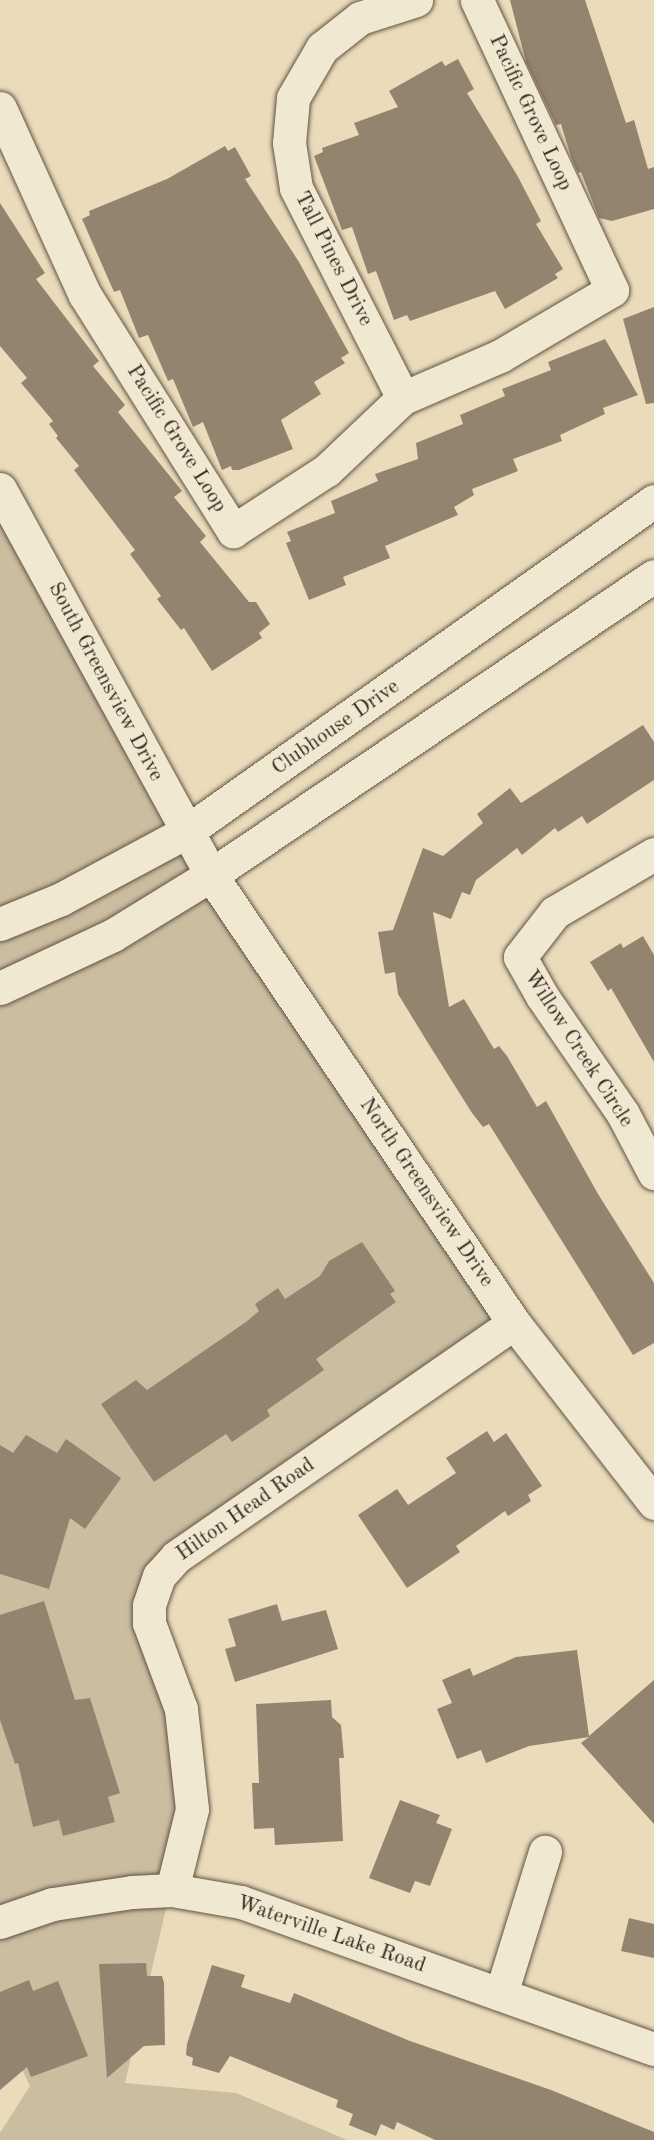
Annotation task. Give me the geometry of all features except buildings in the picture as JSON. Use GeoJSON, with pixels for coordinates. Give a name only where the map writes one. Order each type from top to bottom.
{"type":"FeatureCollection","features":[{"type":"Feature","properties":{"kind":"street","name":"Tall Pines Drive"},"geometry":{"type":"LineString","coordinates":[[403,398],[296,188],[289,143],[293,98],[322,48],[360,18],[416,0]]}},
{"type":"Feature","properties":{"kind":"street","name":"Pacific Grove Loop"},"geometry":{"type":"LineString","coordinates":[[0,108],[85,295],[233,531],[327,470],[403,398],[500,356],[612,290],[477,0]]}},
{"type":"Feature","properties":{"kind":"street","name":"South Greensview Drive"},"geometry":{"type":"LineString","coordinates":[[0,489],[211,875]]}},
{"type":"Feature","properties":{"kind":"street","name":"Clubhouse Drive"},"geometry":{"type":"LineString","coordinates":[[0,924],[61,899],[186,832],[654,501]]}},
{"type":"Feature","properties":{"kind":"street"},"geometry":{"type":"LineString","coordinates":[[0,988],[113,935],[211,875],[654,576]]}},
{"type":"Feature","properties":{"kind":"street","name":"Willow Creek Circle"},"geometry":{"type":"LineString","coordinates":[[652,1165],[623,1114],[542,996],[520,957],[555,912],[654,854]]}},
{"type":"Feature","properties":{"kind":"street","name":"North Greensview Drive"},"geometry":{"type":"LineString","coordinates":[[211,875],[514,1323],[654,1503]]}},
{"type":"Feature","properties":{"kind":"street","name":"Hilton Head Road"},"geometry":{"type":"LineString","coordinates":[[172,1890],[192,1809],[181,1709],[150,1623],[148,1605],[159,1576],[176,1557],[514,1323]]}},
{"type":"Feature","properties":{"kind":"street"},"geometry":{"type":"LineString","coordinates":[[501,1994],[545,1852]]}},
{"type":"Feature","properties":{"kind":"street","name":"Waterville Lake Road"},"geometry":{"type":"LineString","coordinates":[[0,1922],[53,1904],[92,1896],[172,1890],[241,1902],[654,2049]]}},
{"type":"Feature","properties":{"kind":"shaded area"},"geometry":{"type":"Polygon","coordinates":[[[0,513],[137,762],[518,1321],[160,1565],[168,1722],[177,1777],[176,1825],[170,1892],[125,2083],[236,2093],[347,2140],[0,2140],[0,2133],[30,2086],[0,2023],[0,513]]]}}]}
